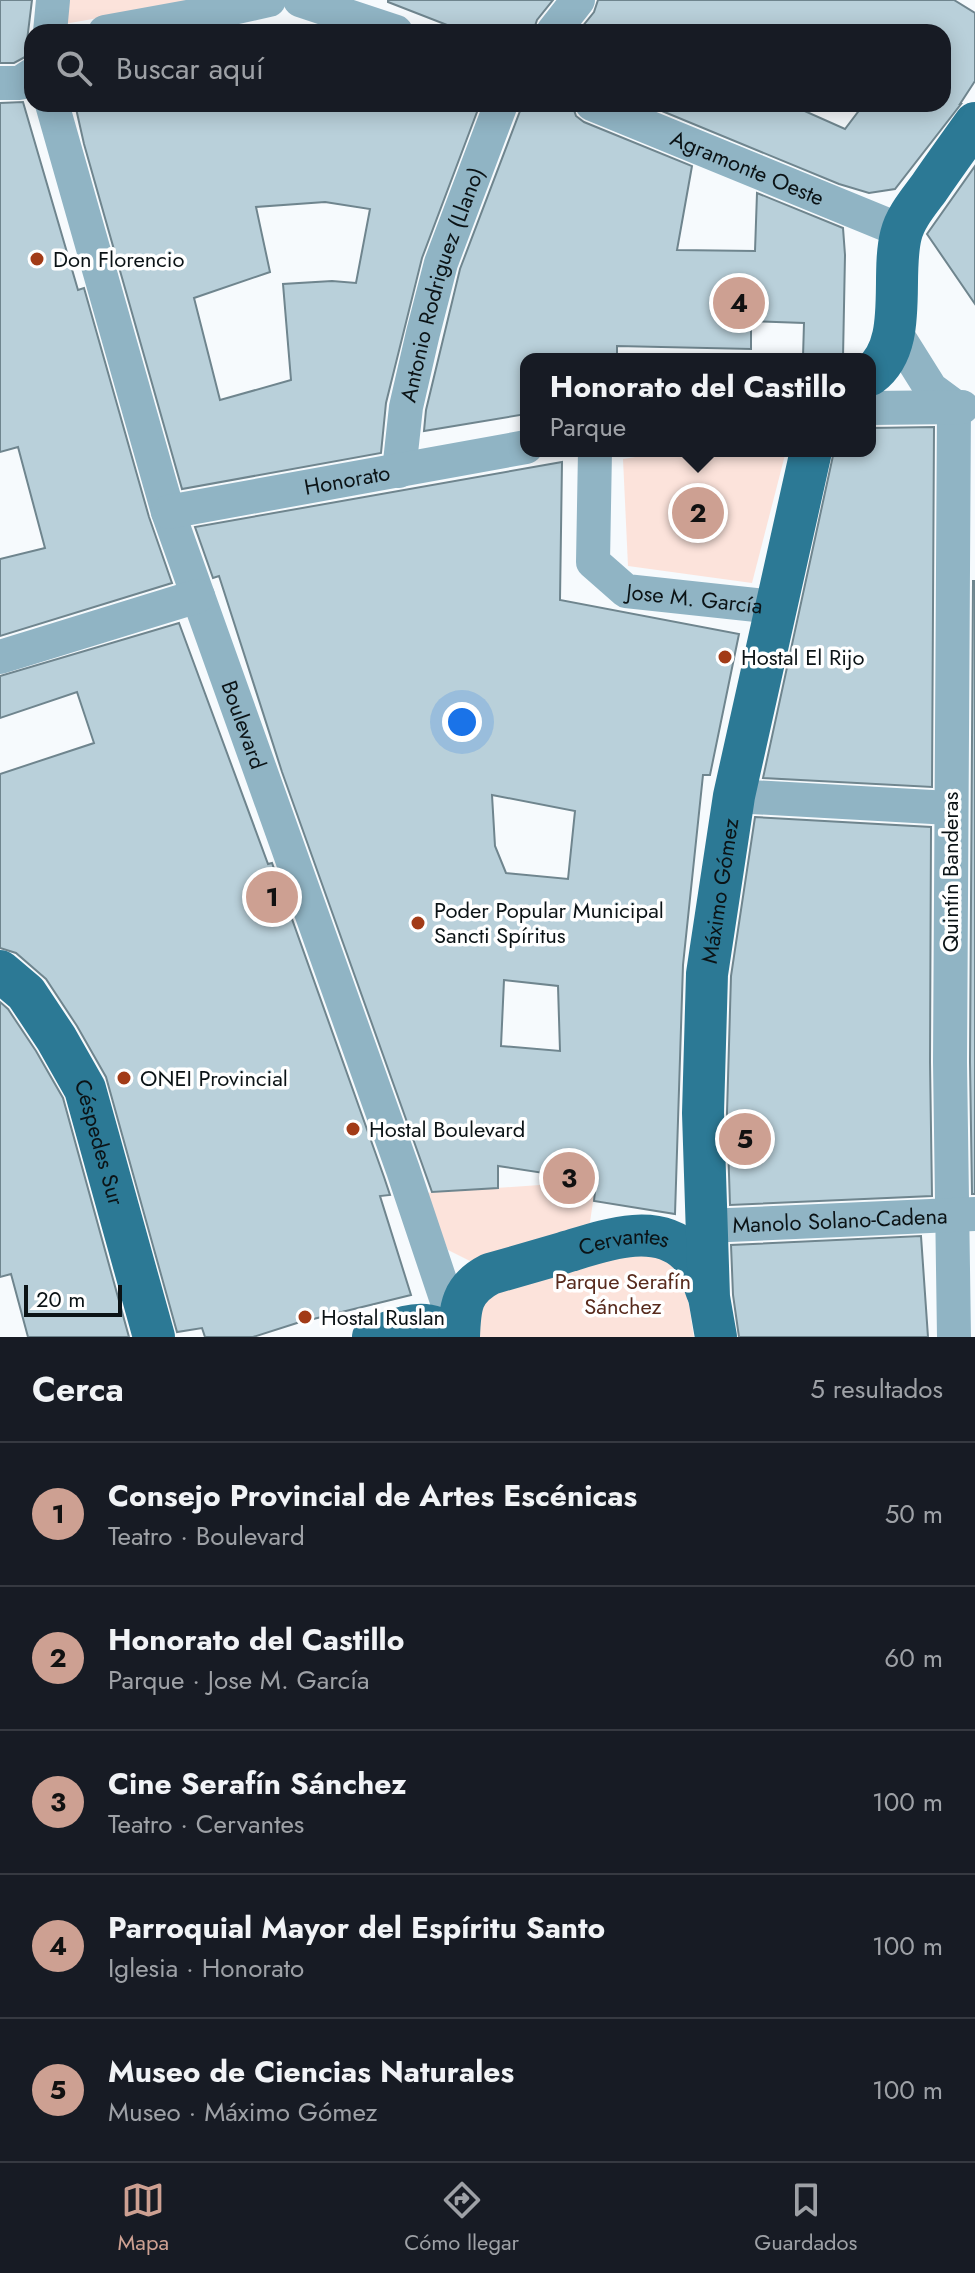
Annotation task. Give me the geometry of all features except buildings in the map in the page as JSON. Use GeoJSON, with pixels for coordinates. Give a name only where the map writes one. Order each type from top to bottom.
{"type":"FeatureCollection","features":[{"type":"Feature","properties":{"kind":"main road"},"geometry":{"type":"LineString","coordinates":[[876,369],[882,363],[894,330],[896,270],[902,231],[911,212],[975,123]]}},
{"type":"Feature","properties":{"kind":"main road","name":"Máximo Gómez"},"geometry":{"type":"LineString","coordinates":[[716,1337],[709,1297],[703,1113],[707,974],[734,796],[810,457]]}},
{"type":"Feature","properties":{"kind":"main road","name":"Céspedes Sur"},"geometry":{"type":"LineString","coordinates":[[0,971],[26,993],[85,1089],[154,1337]]}},
{"type":"Feature","properties":{"kind":"main road"},"geometry":{"type":"LineString","coordinates":[[649,1236],[706,1226]]}},
{"type":"Feature","properties":{"kind":"main road","name":"Cervantes"},"geometry":{"type":"LineString","coordinates":[[458,1337],[465,1296],[476,1281],[490,1274],[615,1238],[649,1236],[672,1242],[696,1262],[709,1297]]}},
{"type":"Feature","properties":{"kind":"main road"},"geometry":{"type":"LineString","coordinates":[[373,1337],[419,1324],[439,1327],[458,1337]]}},
{"type":"Feature","properties":{"kind":"street"},"geometry":{"type":"LineString","coordinates":[[51,24],[53,0]]}},
{"type":"Feature","properties":{"kind":"street"},"geometry":{"type":"LineString","coordinates":[[149,24],[269,0]]}},
{"type":"Feature","properties":{"kind":"street"},"geometry":{"type":"LineString","coordinates":[[300,0],[372,24]]}},
{"type":"Feature","properties":{"kind":"street"},"geometry":{"type":"LineString","coordinates":[[559,24],[578,0]]}},
{"type":"Feature","properties":{"kind":"street"},"geometry":{"type":"LineString","coordinates":[[0,83],[24,80]]}},
{"type":"Feature","properties":{"kind":"street","name":"Boulevard"},"geometry":{"type":"LineString","coordinates":[[54,112],[168,512],[403,1170],[458,1337]]}},
{"type":"Feature","properties":{"kind":"street","name":"Antonio Rodriguez (Llano)"},"geometry":{"type":"LineString","coordinates":[[399,471],[406,407],[441,263],[498,112]]}},
{"type":"Feature","properties":{"kind":"street","name":"Agramonte Oeste"},"geometry":{"type":"LineString","coordinates":[[612,112],[902,231]]}},
{"type":"Feature","properties":{"kind":"street"},"geometry":{"type":"LineString","coordinates":[[894,330],[931,389],[964,408]]}},
{"type":"Feature","properties":{"kind":"street"},"geometry":{"type":"LineString","coordinates":[[876,408],[964,408]]}},
{"type":"Feature","properties":{"kind":"street","name":"Quintín Banderas"},"geometry":{"type":"LineString","coordinates":[[954,1337],[963,1215],[950,1062],[950,808],[963,754],[964,408]]}},
{"type":"Feature","properties":{"kind":"street","name":"Honorato"},"geometry":{"type":"LineString","coordinates":[[168,512],[520,448]]}},
{"type":"Feature","properties":{"kind":"street","name":"Jose M. García"},"geometry":{"type":"LineString","coordinates":[[595,457],[593,562],[615,582],[626,591],[775,607]]}},
{"type":"Feature","properties":{"kind":"street"},"geometry":{"type":"LineString","coordinates":[[0,657],[198,596]]}},
{"type":"Feature","properties":{"kind":"street"},"geometry":{"type":"LineString","coordinates":[[734,796],[950,808]]}},
{"type":"Feature","properties":{"kind":"street","name":"Manolo Solano-Cadena"},"geometry":{"type":"LineString","coordinates":[[706,1226],[963,1215]]}},
{"type":"Feature","properties":{"kind":"green space"},"geometry":{"type":"Polygon","coordinates":[[[67,0],[202,0],[64,24],[67,0]]]}},
{"type":"Feature","properties":{"kind":"green space"},"geometry":{"type":"Polygon","coordinates":[[[784,457],[752,583],[628,566],[623,459],[784,457]]]}},
{"type":"Feature","properties":{"kind":"green space"},"geometry":{"type":"Polygon","coordinates":[[[596,1181],[589,1229],[474,1263],[448,1250],[425,1193],[596,1181]]]}},
{"type":"Feature","properties":{"kind":"green space","name":"Parque Serafín Sánchez"},"geometry":{"type":"Polygon","coordinates":[[[621,1250],[646,1252],[670,1262],[686,1291],[694,1337],[477,1337],[481,1308],[492,1292],[621,1250]]]}},
{"type":"Feature","properties":{"kind":"place","name":"Don Florencio"},"geometry":{"type":"Point","coordinates":[37,259]}},
{"type":"Feature","properties":{"kind":"place","name":"Parroquial Mayor del Espíritu Santo"},"geometry":{"type":"Point","coordinates":[739,303]}},
{"type":"Feature","properties":{"kind":"place","name":"Honorato del Castillo"},"geometry":{"type":"Point","coordinates":[698,513]}},
{"type":"Feature","properties":{"kind":"place","name":"Hostal El Rijo"},"geometry":{"type":"Point","coordinates":[725,657]}},
{"type":"Feature","properties":{"kind":"place","name":"Consejo Provincial de Artes Escénicas"},"geometry":{"type":"Point","coordinates":[272,897]}},
{"type":"Feature","properties":{"kind":"place","name":"Poder Popular Municipal Sancti Spíritus"},"geometry":{"type":"Point","coordinates":[418,923]}},
{"type":"Feature","properties":{"kind":"place","name":"ONEI Provincial"},"geometry":{"type":"Point","coordinates":[124,1078]}},
{"type":"Feature","properties":{"kind":"place","name":"Hostal Boulevard"},"geometry":{"type":"Point","coordinates":[353,1129]}},
{"type":"Feature","properties":{"kind":"place","name":"Museo de Ciencias Naturales"},"geometry":{"type":"Point","coordinates":[745,1139]}},
{"type":"Feature","properties":{"kind":"place","name":"Cine Serafín Sánchez"},"geometry":{"type":"Point","coordinates":[569,1178]}},
{"type":"Feature","properties":{"kind":"place","name":"Hostal Ruslan"},"geometry":{"type":"Point","coordinates":[305,1317]}}]}
